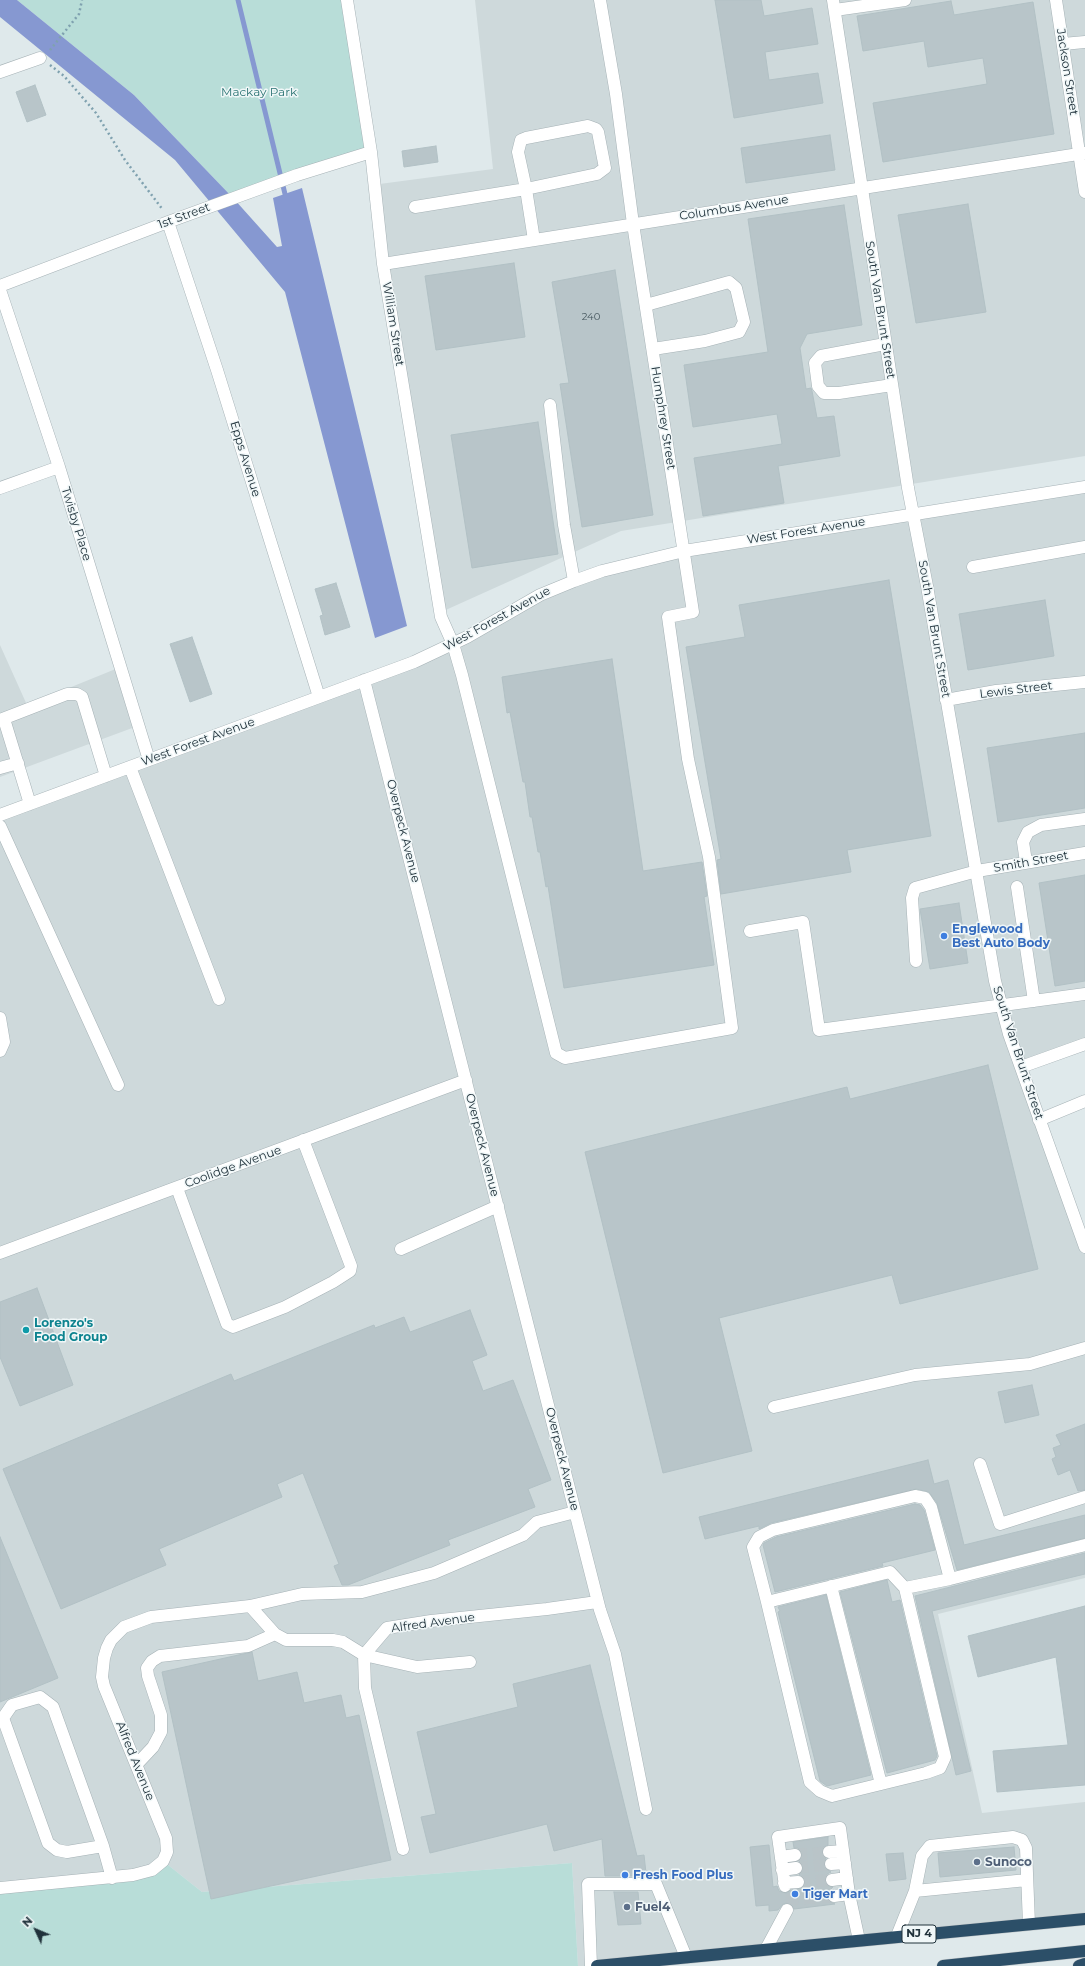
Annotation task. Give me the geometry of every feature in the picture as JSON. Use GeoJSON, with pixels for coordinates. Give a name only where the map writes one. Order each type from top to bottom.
{"type":"FeatureCollection","features":[{"type":"Feature","properties":{"kind":"highway","name":"NJ 4"},"geometry":{"type":"LineString","coordinates":[[597,1966],[1085,1919]]}},
{"type":"Feature","properties":{"kind":"highway"},"geometry":{"type":"LineString","coordinates":[[943,1966],[1085,1951]]}},
{"type":"Feature","properties":{"kind":"highway"},"geometry":{"type":"LineString","coordinates":[[1079,1966],[1085,1964]]}},
{"type":"Feature","properties":{"kind":"street","name":"William Street"},"geometry":{"type":"LineString","coordinates":[[347,0],[371,152],[383,264],[441,617],[453,644],[556,1053],[565,1058],[732,1028],[709,857],[688,759],[668,617],[692,612]]}},
{"type":"Feature","properties":{"kind":"street","name":"Humphrey Street"},"geometry":{"type":"LineString","coordinates":[[600,0],[616,94],[633,224],[684,551],[692,612]]}},
{"type":"Feature","properties":{"kind":"street"},"geometry":{"type":"LineString","coordinates":[[834,5],[906,0]]}},
{"type":"Feature","properties":{"kind":"street","name":"Jackson Street"},"geometry":{"type":"LineString","coordinates":[[1056,0],[1082,153],[1085,192]]}},
{"type":"Feature","properties":{"kind":"street","name":"South Van Brunt Street"},"geometry":{"type":"LineString","coordinates":[[834,5],[861,187],[913,514],[977,871],[995,981],[1001,1006],[1021,1067],[1085,1247]]}},
{"type":"Feature","properties":{"kind":"street"},"geometry":{"type":"LineString","coordinates":[[1063,44],[1085,42]]}},
{"type":"Feature","properties":{"kind":"street"},"geometry":{"type":"LineString","coordinates":[[0,72],[43,56]]}},
{"type":"Feature","properties":{"kind":"street"},"geometry":{"type":"LineString","coordinates":[[415,207],[526,189],[588,177],[602,172],[605,168],[596,128],[588,126],[521,140],[518,152],[526,189],[534,240]]}},
{"type":"Feature","properties":{"kind":"street","name":"1st Street"},"geometry":{"type":"LineString","coordinates":[[0,286],[297,175],[371,152]]}},
{"type":"Feature","properties":{"kind":"street","name":"Columbus Avenue"},"geometry":{"type":"LineString","coordinates":[[383,264],[1082,153]]}},
{"type":"Feature","properties":{"kind":"street","name":"Epps Avenue"},"geometry":{"type":"LineString","coordinates":[[168,222],[217,370],[319,698]]}},
{"type":"Feature","properties":{"kind":"street"},"geometry":{"type":"LineString","coordinates":[[646,305],[729,282],[736,288],[744,322],[739,332],[704,341],[653,349]]}},
{"type":"Feature","properties":{"kind":"street","name":"Twisby Place"},"geometry":{"type":"LineString","coordinates":[[0,290],[59,467],[149,760]]}},
{"type":"Feature","properties":{"kind":"street"},"geometry":{"type":"LineString","coordinates":[[886,344],[821,356],[815,363],[818,386],[824,393],[839,394],[892,384]]}},
{"type":"Feature","properties":{"kind":"street"},"geometry":{"type":"LineString","coordinates":[[550,405],[564,525],[574,580]]}},
{"type":"Feature","properties":{"kind":"street"},"geometry":{"type":"LineString","coordinates":[[0,488],[59,467]]}},
{"type":"Feature","properties":{"kind":"street","name":"West Forest Avenue"},"geometry":{"type":"LineString","coordinates":[[0,815],[381,675],[453,644],[525,602],[574,580],[630,563],[684,551],[1085,487]]}},
{"type":"Feature","properties":{"kind":"street"},"geometry":{"type":"LineString","coordinates":[[973,567],[1085,548]]}},
{"type":"Feature","properties":{"kind":"street","name":"Overpeck Avenue"},"geometry":{"type":"LineString","coordinates":[[364,680],[599,1606],[615,1654],[646,1809]]}},
{"type":"Feature","properties":{"kind":"street","name":"Lewis Street"},"geometry":{"type":"LineString","coordinates":[[946,700],[996,691],[1085,682]]}},
{"type":"Feature","properties":{"kind":"street"},"geometry":{"type":"LineString","coordinates":[[30,804],[18,763],[2,719],[67,694],[77,694],[82,697],[106,776]]}},
{"type":"Feature","properties":{"kind":"street"},"geometry":{"type":"LineString","coordinates":[[0,768],[18,763]]}},
{"type":"Feature","properties":{"kind":"street"},"geometry":{"type":"LineString","coordinates":[[130,767],[220,999]]}},
{"type":"Feature","properties":{"kind":"street"},"geometry":{"type":"LineString","coordinates":[[1026,862],[1023,842],[1028,832],[1041,825],[1085,819]]}},
{"type":"Feature","properties":{"kind":"street"},"geometry":{"type":"LineString","coordinates":[[0,826],[118,1085]]}},
{"type":"Feature","properties":{"kind":"street","name":"Smith Street"},"geometry":{"type":"LineString","coordinates":[[916,961],[912,898],[915,888],[977,871],[1085,853]]}},
{"type":"Feature","properties":{"kind":"street"},"geometry":{"type":"LineString","coordinates":[[1017,887],[1034,1001]]}},
{"type":"Feature","properties":{"kind":"street"},"geometry":{"type":"LineString","coordinates":[[750,931],[803,922],[819,1030],[1085,994]]}},
{"type":"Feature","properties":{"kind":"street"},"geometry":{"type":"LineString","coordinates":[[0,1018],[4,1042],[0,1051]]}},
{"type":"Feature","properties":{"kind":"street"},"geometry":{"type":"LineString","coordinates":[[1021,1067],[1085,1044]]}},
{"type":"Feature","properties":{"kind":"street","name":"Coolidge Avenue"},"geometry":{"type":"LineString","coordinates":[[0,1254],[466,1080]]}},
{"type":"Feature","properties":{"kind":"street"},"geometry":{"type":"LineString","coordinates":[[1039,1120],[1085,1101]]}},
{"type":"Feature","properties":{"kind":"street"},"geometry":{"type":"LineString","coordinates":[[176,1188],[227,1324],[233,1327],[286,1307],[333,1282],[350,1271],[351,1266],[304,1140]]}},
{"type":"Feature","properties":{"kind":"street"},"geometry":{"type":"LineString","coordinates":[[401,1249],[498,1206]]}},
{"type":"Feature","properties":{"kind":"street"},"geometry":{"type":"LineString","coordinates":[[774,1407],[914,1375],[1030,1364],[1085,1348]]}},
{"type":"Feature","properties":{"kind":"street"},"geometry":{"type":"LineString","coordinates":[[980,1464],[1000,1524],[1085,1497]]}},
{"type":"Feature","properties":{"kind":"street"},"geometry":{"type":"LineString","coordinates":[[767,1602],[890,1572],[905,1588],[945,1757],[940,1768],[832,1796],[820,1791],[810,1782],[753,1548],[759,1537],[774,1530],[915,1496],[925,1498],[931,1507],[950,1579]]}},
{"type":"Feature","properties":{"kind":"street","name":"Alfred Avenue"},"geometry":{"type":"LineString","coordinates":[[0,1888],[112,1878],[143,1873],[152,1870],[163,1861],[167,1852],[166,1838],[103,1682],[104,1658],[112,1640],[124,1627],[151,1617],[250,1606],[302,1594],[362,1592],[434,1573],[523,1535],[537,1522],[575,1512]]}},
{"type":"Feature","properties":{"kind":"street"},"geometry":{"type":"LineString","coordinates":[[905,1588],[950,1579],[1085,1546]]}},
{"type":"Feature","properties":{"kind":"street"},"geometry":{"type":"LineString","coordinates":[[831,1586],[881,1784]]}},
{"type":"Feature","properties":{"kind":"street"},"geometry":{"type":"LineString","coordinates":[[250,1606],[275,1634],[286,1640],[343,1642],[364,1655],[417,1667],[470,1662]]}},
{"type":"Feature","properties":{"kind":"street","name":"Alfred Avenue"},"geometry":{"type":"LineString","coordinates":[[364,1655],[387,1628],[431,1621],[547,1609],[599,1606]]}},
{"type":"Feature","properties":{"kind":"street"},"geometry":{"type":"LineString","coordinates":[[137,1764],[153,1747],[161,1732],[161,1715],[148,1676],[147,1668],[152,1661],[160,1656],[248,1646],[275,1634]]}},
{"type":"Feature","properties":{"kind":"street"},"geometry":{"type":"LineString","coordinates":[[364,1655],[365,1688],[404,1849]]}},
{"type":"Feature","properties":{"kind":"street"},"geometry":{"type":"LineString","coordinates":[[103,1846],[67,1852],[57,1850],[48,1843],[3,1718],[12,1705],[40,1697],[53,1707],[103,1846],[112,1878]]}},
{"type":"Feature","properties":{"kind":"street"},"geometry":{"type":"LineString","coordinates":[[798,1882],[784,1884],[778,1837],[840,1828],[849,1894],[859,1940]]}},
{"type":"Feature","properties":{"kind":"street"},"geometry":{"type":"LineString","coordinates":[[897,1936],[915,1891],[922,1856],[930,1846],[1014,1837],[1022,1840],[1026,1848],[1029,1924]]}},
{"type":"Feature","properties":{"kind":"street"},"geometry":{"type":"LineString","coordinates":[[829,1852],[844,1857]]}},
{"type":"Feature","properties":{"kind":"street"},"geometry":{"type":"LineString","coordinates":[[781,1858],[795,1855]]}},
{"type":"Feature","properties":{"kind":"street"},"geometry":{"type":"LineString","coordinates":[[831,1864],[844,1857]]}},
{"type":"Feature","properties":{"kind":"street"},"geometry":{"type":"LineString","coordinates":[[782,1870],[796,1868]]}},
{"type":"Feature","properties":{"kind":"street"},"geometry":{"type":"LineString","coordinates":[[832,1880],[847,1878]]}},
{"type":"Feature","properties":{"kind":"street"},"geometry":{"type":"LineString","coordinates":[[915,1891],[1027,1880]]}},
{"type":"Feature","properties":{"kind":"street"},"geometry":{"type":"LineString","coordinates":[[591,1966],[588,1884],[656,1884],[686,1957]]}},
{"type":"Feature","properties":{"kind":"street"},"geometry":{"type":"LineString","coordinates":[[834,1896],[849,1894]]}},
{"type":"Feature","properties":{"kind":"street"},"geometry":{"type":"LineString","coordinates":[[766,1949],[787,1910]]}},
{"type":"Feature","properties":{"kind":"path"},"geometry":{"type":"LineString","coordinates":[[82,0],[79,14],[43,56],[64,76],[96,113],[125,160],[161,206],[168,222]]}},
{"type":"Feature","properties":{"kind":"shaded area"},"geometry":{"type":"Polygon","coordinates":[[[475,0],[1085,0],[1085,456],[621,531],[439,613],[372,185],[493,169],[475,0]]]}},
{"type":"Feature","properties":{"kind":"shaded area"},"geometry":{"type":"Polygon","coordinates":[[[1085,487],[1085,1044],[1022,1067],[1085,1247],[1085,1578],[938,1614],[982,1813],[1085,1802],[1085,1919],[597,1966],[578,1966],[572,1863],[202,1892],[163,1861],[159,1866],[0,1888],[0,815],[364,680],[602,571],[1085,487]]]}},
{"type":"Feature","properties":{"kind":"shaded area"},"geometry":{"type":"Polygon","coordinates":[[[0,645],[27,705],[123,666],[143,724],[0,777],[0,645]]]}},
{"type":"Feature","properties":{"kind":"green space","name":"Mackay Park"},"geometry":{"type":"Polygon","coordinates":[[[17,0],[345,0],[367,152],[234,199],[134,95],[17,0]]]}},
{"type":"Feature","properties":{"kind":"green space"},"geometry":{"type":"Polygon","coordinates":[[[163,1861],[202,1892],[572,1863],[578,1966],[0,1966],[0,1888],[112,1878],[163,1861]]]}},
{"type":"Feature","properties":{"kind":"water"},"geometry":{"type":"Polygon","coordinates":[[[0,0],[17,0],[134,95],[234,199],[277,247],[282,246],[273,198],[302,188],[407,626],[375,638],[285,292],[175,160],[0,17],[0,0]]]}},
{"type":"Feature","properties":{"kind":"building"},"geometry":{"type":"Polygon","coordinates":[[[715,0],[761,0],[764,16],[812,8],[818,44],[765,52],[769,80],[818,73],[823,103],[734,118],[715,0]]]}},
{"type":"Feature","properties":{"kind":"building"},"geometry":{"type":"Polygon","coordinates":[[[951,1],[954,15],[1033,2],[1054,134],[883,162],[873,103],[987,84],[983,58],[928,67],[924,41],[863,51],[857,16],[951,1]]]}},
{"type":"Feature","properties":{"kind":"building"},"geometry":{"type":"Polygon","coordinates":[[[35,85],[46,115],[27,122],[16,92],[35,85]]]}},
{"type":"Feature","properties":{"kind":"building"},"geometry":{"type":"Polygon","coordinates":[[[830,135],[835,170],[746,183],[741,148],[830,135]]]}},
{"type":"Feature","properties":{"kind":"building"},"geometry":{"type":"Polygon","coordinates":[[[436,146],[438,162],[404,167],[402,151],[436,146]]]}},
{"type":"Feature","properties":{"kind":"building"},"geometry":{"type":"Polygon","coordinates":[[[968,204],[986,312],[916,323],[898,215],[968,204]]]}},
{"type":"Feature","properties":{"kind":"building"},"geometry":{"type":"Polygon","coordinates":[[[844,205],[862,325],[807,334],[800,348],[806,389],[811,388],[817,418],[834,416],[840,456],[778,466],[784,503],[703,516],[694,458],[782,444],[777,414],[693,427],[684,365],[768,352],[748,219],[844,205]]]}},
{"type":"Feature","properties":{"kind":"building"},"geometry":{"type":"Polygon","coordinates":[[[514,263],[525,337],[436,350],[425,276],[514,263]]]}},
{"type":"Feature","properties":{"kind":"building"},"geometry":{"type":"Polygon","coordinates":[[[615,270],[653,515],[582,527],[560,384],[569,383],[552,282],[615,270]]]}},
{"type":"Feature","properties":{"kind":"building"},"geometry":{"type":"Polygon","coordinates":[[[538,422],[558,554],[472,568],[451,435],[538,422]]]}},
{"type":"Feature","properties":{"kind":"building"},"geometry":{"type":"Polygon","coordinates":[[[889,580],[931,836],[847,850],[851,872],[721,894],[717,860],[721,859],[686,647],[745,637],[739,605],[889,580]]]}},
{"type":"Feature","properties":{"kind":"building"},"geometry":{"type":"Polygon","coordinates":[[[336,583],[350,627],[325,635],[320,616],[323,615],[315,589],[336,583]]]}},
{"type":"Feature","properties":{"kind":"building"},"geometry":{"type":"Polygon","coordinates":[[[1045,600],[1054,656],[968,670],[959,614],[1045,600]]]}},
{"type":"Feature","properties":{"kind":"building"},"geometry":{"type":"Polygon","coordinates":[[[192,637],[212,694],[190,702],[170,644],[192,637]]]}},
{"type":"Feature","properties":{"kind":"building"},"geometry":{"type":"Polygon","coordinates":[[[612,659],[643,871],[702,862],[707,896],[704,897],[714,965],[564,988],[548,886],[546,887],[532,817],[530,817],[525,782],[523,782],[510,712],[507,713],[502,677],[612,659]]]}},
{"type":"Feature","properties":{"kind":"building"},"geometry":{"type":"Polygon","coordinates":[[[1085,733],[1085,808],[998,822],[987,748],[1085,733]]]}},
{"type":"Feature","properties":{"kind":"building"},"geometry":{"type":"Polygon","coordinates":[[[1085,875],[1085,981],[1055,986],[1039,883],[1085,875]]]}},
{"type":"Feature","properties":{"kind":"building","name":"Englewood Best Auto Body"},"geometry":{"type":"Polygon","coordinates":[[[959,903],[968,963],[930,969],[920,909],[959,903]]]}},
{"type":"Feature","properties":{"kind":"building"},"geometry":{"type":"Polygon","coordinates":[[[988,1065],[1038,1269],[900,1304],[892,1275],[719,1318],[752,1451],[663,1473],[585,1152],[847,1087],[850,1099],[988,1065]]]}},
{"type":"Feature","properties":{"kind":"building","name":"Lorenzo's Food Group"},"geometry":{"type":"Polygon","coordinates":[[[37,1288],[73,1385],[20,1406],[0,1357],[0,1302],[37,1288]]]}},
{"type":"Feature","properties":{"kind":"building"},"geometry":{"type":"Polygon","coordinates":[[[470,1310],[487,1355],[472,1361],[483,1391],[513,1380],[551,1480],[528,1489],[535,1507],[448,1540],[450,1545],[348,1585],[342,1585],[334,1566],[339,1564],[303,1473],[277,1484],[282,1497],[159,1549],[166,1565],[61,1609],[3,1469],[231,1374],[234,1381],[374,1325],[375,1328],[404,1317],[410,1332],[470,1310]]]}},
{"type":"Feature","properties":{"kind":"building"},"geometry":{"type":"Polygon","coordinates":[[[1032,1385],[1039,1415],[1005,1423],[998,1392],[1032,1385]]]}},
{"type":"Feature","properties":{"kind":"building"},"geometry":{"type":"Polygon","coordinates":[[[1085,1424],[1085,1490],[1078,1491],[1070,1470],[1058,1475],[1052,1459],[1056,1457],[1053,1448],[1061,1445],[1056,1435],[1085,1424]]]}},
{"type":"Feature","properties":{"kind":"building"},"geometry":{"type":"Polygon","coordinates":[[[928,1460],[934,1484],[948,1480],[964,1545],[1085,1515],[1085,1538],[957,1570],[937,1503],[929,1492],[916,1489],[771,1523],[759,1529],[759,1526],[705,1539],[699,1517],[928,1460]]]}},
{"type":"Feature","properties":{"kind":"building"},"geometry":{"type":"Polygon","coordinates":[[[915,1504],[920,1505],[924,1510],[935,1550],[882,1563],[883,1566],[775,1592],[763,1545],[764,1543],[776,1537],[915,1504]]]}},
{"type":"Feature","properties":{"kind":"building"},"geometry":{"type":"Polygon","coordinates":[[[0,1537],[58,1678],[0,1702],[0,1537]]]}},
{"type":"Feature","properties":{"kind":"building"},"geometry":{"type":"Polygon","coordinates":[[[1085,1553],[1085,1574],[932,1611],[971,1771],[956,1775],[915,1596],[1085,1553]]]}},
{"type":"Feature","properties":{"kind":"building"},"geometry":{"type":"Polygon","coordinates":[[[887,1580],[892,1602],[900,1600],[937,1756],[935,1760],[887,1773],[840,1592],[887,1580]]]}},
{"type":"Feature","properties":{"kind":"building"},"geometry":{"type":"Polygon","coordinates":[[[826,1595],[871,1775],[827,1786],[820,1781],[778,1612],[780,1611],[778,1607],[826,1595]]]}},
{"type":"Feature","properties":{"kind":"building"},"geometry":{"type":"Polygon","coordinates":[[[1085,1606],[1085,1785],[997,1792],[993,1751],[1068,1745],[1056,1657],[978,1677],[968,1636],[1085,1606]]]}},
{"type":"Feature","properties":{"kind":"building"},"geometry":{"type":"Polygon","coordinates":[[[252,1652],[258,1681],[297,1672],[304,1703],[341,1695],[346,1718],[359,1715],[391,1860],[211,1899],[162,1672],[252,1652]]]}},
{"type":"Feature","properties":{"kind":"building"},"geometry":{"type":"Polygon","coordinates":[[[590,1665],[637,1856],[644,1855],[646,1873],[641,1876],[605,1876],[602,1839],[554,1851],[547,1824],[430,1853],[421,1817],[436,1814],[417,1732],[518,1707],[513,1684],[590,1665]]]}},
{"type":"Feature","properties":{"kind":"building"},"geometry":{"type":"Polygon","coordinates":[[[828,1837],[828,1845],[822,1848],[822,1853],[826,1859],[824,1864],[825,1868],[831,1872],[827,1874],[825,1881],[826,1885],[833,1887],[827,1893],[828,1901],[835,1904],[794,1909],[791,1904],[786,1903],[783,1904],[778,1910],[769,1911],[769,1905],[756,1906],[750,1847],[769,1845],[773,1887],[777,1886],[779,1891],[786,1893],[791,1890],[802,1888],[805,1882],[804,1878],[799,1875],[803,1870],[802,1864],[799,1861],[802,1854],[798,1848],[794,1848],[793,1842],[828,1837]]]}},
{"type":"Feature","properties":{"kind":"building","name":"Sunoco"},"geometry":{"type":"Polygon","coordinates":[[[1014,1847],[1016,1870],[940,1877],[938,1853],[1014,1847]]]}},
{"type":"Feature","properties":{"kind":"building"},"geometry":{"type":"Polygon","coordinates":[[[903,1853],[906,1879],[889,1881],[886,1854],[903,1853]]]}},
{"type":"Feature","properties":{"kind":"building","name":"Fuel4"},"geometry":{"type":"Polygon","coordinates":[[[614,1892],[638,1892],[641,1924],[618,1925],[614,1892]]]}},
{"type":"Feature","properties":{"kind":"waterway"},"geometry":{"type":"LineString","coordinates":[[238,0],[285,194]]}},
{"type":"Feature","properties":{"kind":"tunnel"},"geometry":{"type":"LineString","coordinates":[[795,1855],[829,1852]]}},
{"type":"Feature","properties":{"kind":"tunnel"},"geometry":{"type":"LineString","coordinates":[[796,1868],[831,1864]]}},
{"type":"Feature","properties":{"kind":"tunnel"},"geometry":{"type":"LineString","coordinates":[[798,1882],[832,1880]]}},
{"type":"Feature","properties":{"kind":"tunnel"},"geometry":{"type":"LineString","coordinates":[[786,1900],[834,1896]]}},
{"type":"Feature","properties":{"kind":"place","name":"Englewood Best Auto Body"},"geometry":{"type":"Point","coordinates":[944,936]}},
{"type":"Feature","properties":{"kind":"place","name":"Lorenzo's Food Group"},"geometry":{"type":"Point","coordinates":[26,1330]}},
{"type":"Feature","properties":{"kind":"place","name":"Sunoco"},"geometry":{"type":"Point","coordinates":[977,1862]}},
{"type":"Feature","properties":{"kind":"place","name":"Fresh Food Plus"},"geometry":{"type":"Point","coordinates":[625,1875]}},
{"type":"Feature","properties":{"kind":"place","name":"Tiger Mart"},"geometry":{"type":"Point","coordinates":[795,1894]}},
{"type":"Feature","properties":{"kind":"place","name":"Fuel4"},"geometry":{"type":"Point","coordinates":[627,1907]}}]}
